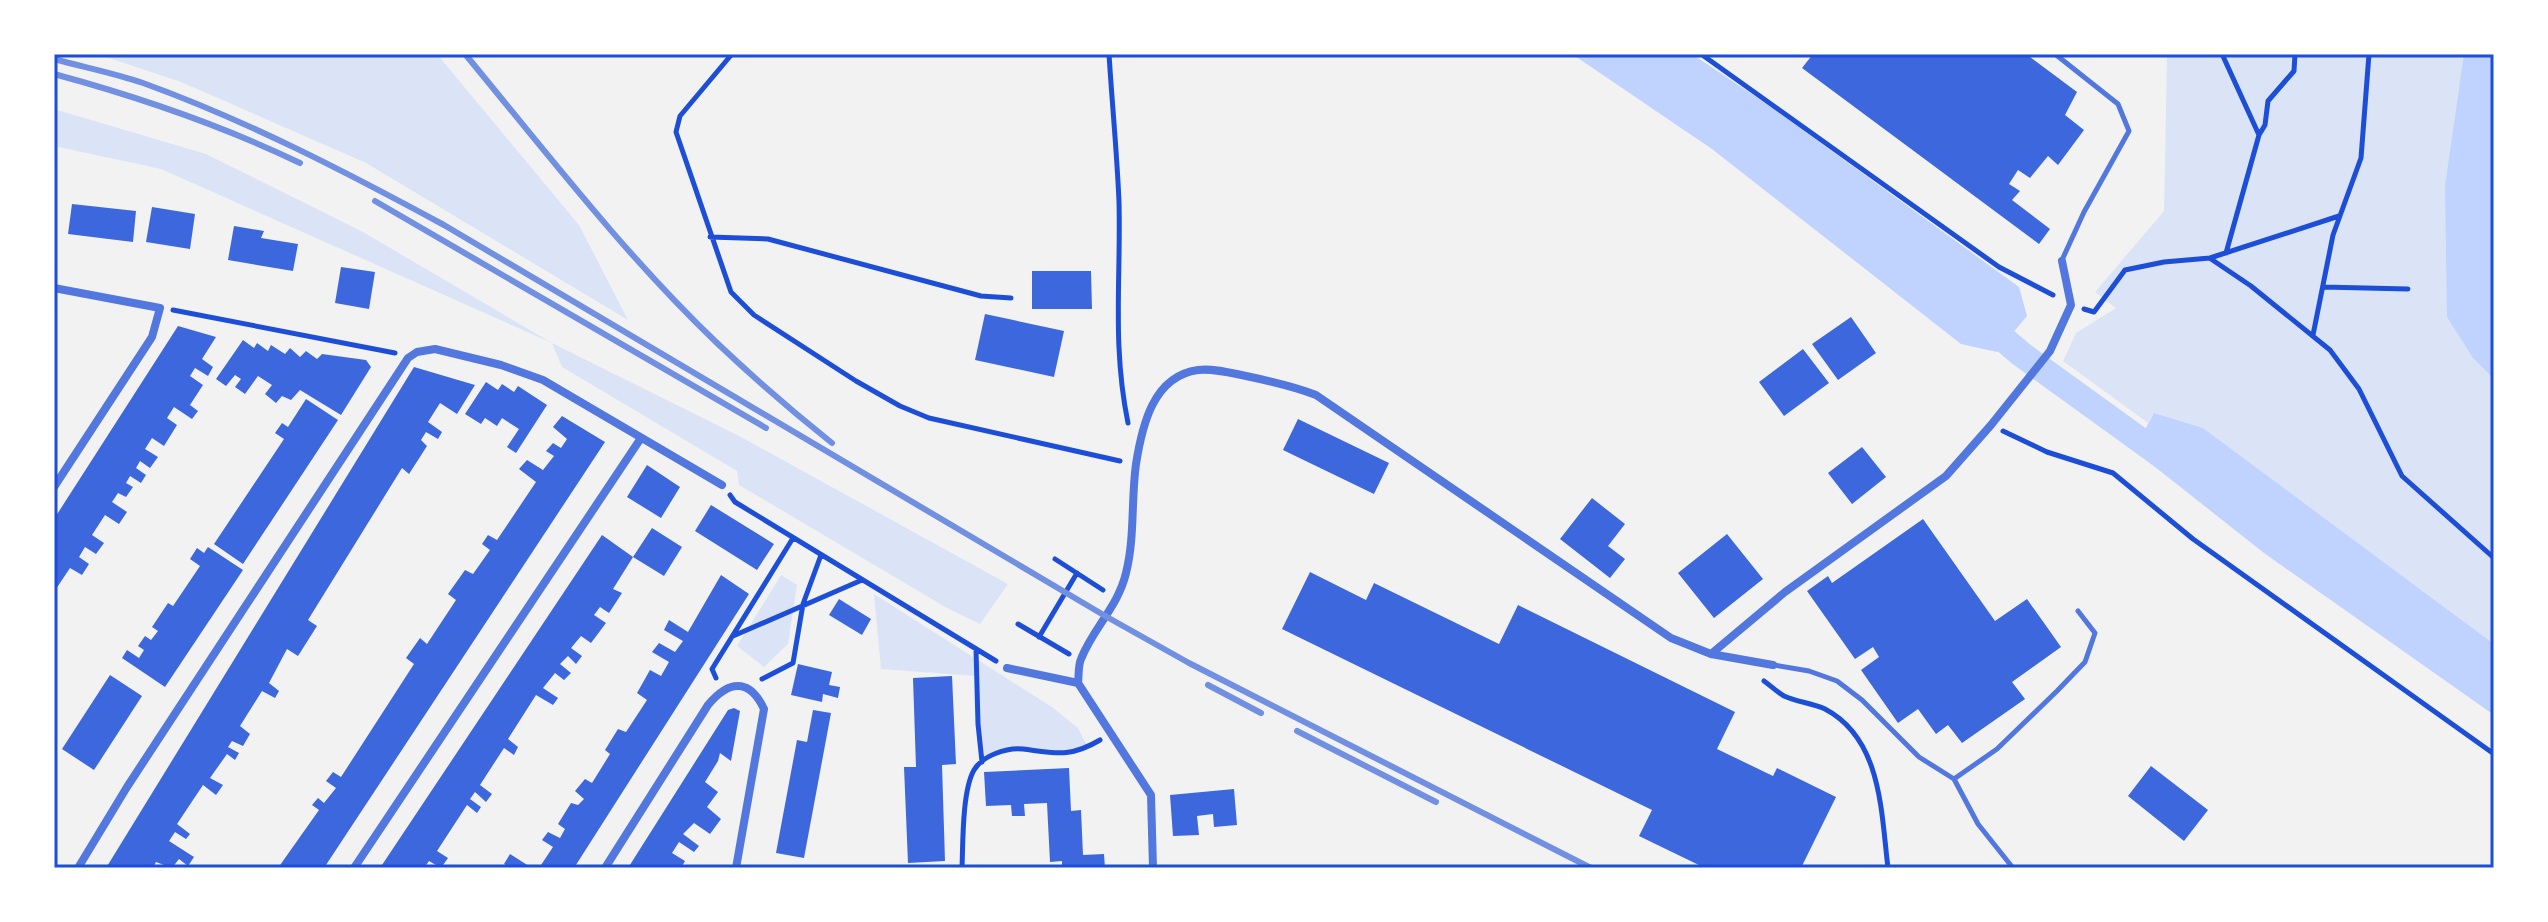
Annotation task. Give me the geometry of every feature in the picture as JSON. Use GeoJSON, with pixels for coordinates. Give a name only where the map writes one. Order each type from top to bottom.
{"type":"FeatureCollection","features":[{"type":"Feature","properties":{"kind":"street"},"geometry":{"type":"LineString","coordinates":[[1711,654],[1785,592],[1946,476],[2050,351],[2071,305],[2062,261]]}},
{"type":"Feature","properties":{"kind":"street"},"geometry":{"type":"LineString","coordinates":[[54,288],[160,308],[152,337],[54,487]]}},
{"type":"Feature","properties":{"kind":"street"},"geometry":{"type":"LineString","coordinates":[[78,868],[127,787],[408,358],[417,352],[435,349],[501,365],[543,380],[722,485]]}},
{"type":"Feature","properties":{"kind":"street"},"geometry":{"type":"LineString","coordinates":[[1153,868],[1151,795],[1078,683],[1080,660],[1117,599],[1126,575],[1136,464],[1144,426],[1158,392],[1182,374],[1217,370],[1291,386],[1316,395],[1671,638],[1711,654],[1773,665]]}},
{"type":"Feature","properties":{"kind":"street"},"geometry":{"type":"LineString","coordinates":[[354,868],[641,438]]}},
{"type":"Feature","properties":{"kind":"street"},"geometry":{"type":"LineString","coordinates":[[1007,668],[1078,683]]}},
{"type":"Feature","properties":{"kind":"street"},"geometry":{"type":"LineString","coordinates":[[605,868],[720,691],[734,686],[747,687],[758,697],[764,709],[736,868]]}},
{"type":"Feature","properties":{"kind":"lane"},"geometry":{"type":"LineString","coordinates":[[2055,54],[2118,104],[2129,131],[2084,212],[2062,261]]}},
{"type":"Feature","properties":{"kind":"lane"},"geometry":{"type":"LineString","coordinates":[[1954,779],[1997,749],[2085,662],[2095,633],[2078,611]]}},
{"type":"Feature","properties":{"kind":"lane"},"geometry":{"type":"LineString","coordinates":[[1773,665],[1809,671],[1837,681],[1862,700],[1919,757],[1954,779],[1978,824],[2013,868]]}},
{"type":"Feature","properties":{"kind":"path"},"geometry":{"type":"LineString","coordinates":[[732,54],[680,116],[676,132],[731,292],[754,315],[900,406],[929,418],[1136,464]]}},
{"type":"Feature","properties":{"kind":"path"},"geometry":{"type":"LineString","coordinates":[[1109,54],[1119,204],[1116,316],[1120,385],[1128,424]]}},
{"type":"Feature","properties":{"kind":"path"},"geometry":{"type":"LineString","coordinates":[[1701,54],[1999,267],[2071,305],[2094,312],[2125,270],[2164,262],[2210,258],[2339,216]]}},
{"type":"Feature","properties":{"kind":"path"},"geometry":{"type":"LineString","coordinates":[[2222,54],[2259,135]]}},
{"type":"Feature","properties":{"kind":"path"},"geometry":{"type":"LineString","coordinates":[[2225,253],[2259,135],[2265,125],[2268,101],[2294,71],[2295,54]]}},
{"type":"Feature","properties":{"kind":"path"},"geometry":{"type":"LineString","coordinates":[[2313,335],[2339,216],[2361,158],[2369,54]]}},
{"type":"Feature","properties":{"kind":"path"},"geometry":{"type":"LineString","coordinates":[[710,237],[768,239],[981,296],[1011,298]]}},
{"type":"Feature","properties":{"kind":"path"},"geometry":{"type":"LineString","coordinates":[[2210,258],[2330,350],[2359,389],[2402,476],[2494,558]]}},
{"type":"Feature","properties":{"kind":"path"},"geometry":{"type":"LineString","coordinates":[[2323,287],[2408,289]]}},
{"type":"Feature","properties":{"kind":"path"},"geometry":{"type":"LineString","coordinates":[[160,308],[388,351],[408,358]]}},
{"type":"Feature","properties":{"kind":"path"},"geometry":{"type":"LineString","coordinates":[[1991,425],[2047,452],[2113,473],[2193,539],[2494,754]]}},
{"type":"Feature","properties":{"kind":"path"},"geometry":{"type":"LineString","coordinates":[[722,485],[735,502],[1007,668]]}},
{"type":"Feature","properties":{"kind":"path"},"geometry":{"type":"LineString","coordinates":[[720,691],[712,669],[793,538]]}},
{"type":"Feature","properties":{"kind":"path"},"geometry":{"type":"LineString","coordinates":[[747,687],[793,663],[803,604],[821,555]]}},
{"type":"Feature","properties":{"kind":"path"},"geometry":{"type":"LineString","coordinates":[[1055,559],[1117,599]]}},
{"type":"Feature","properties":{"kind":"path"},"geometry":{"type":"LineString","coordinates":[[1039,637],[1077,573]]}},
{"type":"Feature","properties":{"kind":"path"},"geometry":{"type":"LineString","coordinates":[[732,637],[862,580]]}},
{"type":"Feature","properties":{"kind":"path"},"geometry":{"type":"LineString","coordinates":[[1018,624],[1080,660]]}},
{"type":"Feature","properties":{"kind":"path"},"geometry":{"type":"LineString","coordinates":[[976,649],[982,762]]}},
{"type":"Feature","properties":{"kind":"path"},"geometry":{"type":"LineString","coordinates":[[1750,661],[1763,680],[1782,695],[1823,708],[1847,724],[1864,745],[1876,783],[1888,868]]}},
{"type":"Feature","properties":{"kind":"path"},"geometry":{"type":"LineString","coordinates":[[962,868],[964,813],[973,771],[982,762],[1003,751],[1019,749],[1051,754],[1071,753],[1109,734]]}},
{"type":"Feature","properties":{"kind":"shaded area"},"geometry":{"type":"Polygon","coordinates":[[[97,54],[437,54],[579,225],[628,320],[366,163],[181,82],[97,54]]]}},
{"type":"Feature","properties":{"kind":"shaded area"},"geometry":{"type":"Polygon","coordinates":[[[2167,54],[2494,54],[2494,644],[2203,428],[2154,413],[2148,423],[2063,361],[2076,333],[2116,308],[2095,292],[2164,211],[2167,54]]]}},
{"type":"Feature","properties":{"kind":"shaded area"},"geometry":{"type":"Polygon","coordinates":[[[54,109],[206,154],[363,232],[552,343],[161,169],[54,146],[54,109]]]}},
{"type":"Feature","properties":{"kind":"shaded area"},"geometry":{"type":"Polygon","coordinates":[[[552,343],[741,437],[1008,584],[980,624],[947,608],[739,485],[737,471],[562,367],[552,343]]]}},
{"type":"Feature","properties":{"kind":"shaded area"},"geometry":{"type":"Polygon","coordinates":[[[781,575],[797,585],[788,644],[764,667],[737,646],[781,575]]]}},
{"type":"Feature","properties":{"kind":"shaded area"},"geometry":{"type":"Polygon","coordinates":[[[874,594],[1052,707],[1078,728],[1088,747],[1066,751],[1015,748],[999,752],[982,762],[976,676],[881,669],[874,594]]]}},
{"type":"Feature","properties":{"kind":"water"},"geometry":{"type":"Polygon","coordinates":[[[1572,54],[1692,54],[1774,109],[2019,287],[2027,316],[1997,352],[1961,344],[1712,149],[1572,54]]]}},
{"type":"Feature","properties":{"kind":"water"},"geometry":{"type":"Polygon","coordinates":[[[2464,54],[2494,54],[2494,379],[2473,358],[2447,317],[2445,186],[2464,54]]]}},
{"type":"Feature","properties":{"kind":"water"},"geometry":{"type":"Polygon","coordinates":[[[2154,413],[2203,428],[2494,644],[2494,715],[2264,553],[2145,459],[2141,437],[2154,413]]]}},
{"type":"Feature","properties":{"kind":"building"},"geometry":{"type":"Polygon","coordinates":[[[1813,54],[2026,54],[2077,92],[2065,115],[2084,130],[2058,165],[2048,156],[2030,178],[2018,170],[2009,184],[2020,191],[2012,200],[2050,229],[2039,244],[1802,68],[1813,54]]]}},
{"type":"Feature","properties":{"kind":"building"},"geometry":{"type":"Polygon","coordinates":[[[72,204],[136,211],[133,242],[68,234],[72,204]]]}},
{"type":"Feature","properties":{"kind":"building"},"geometry":{"type":"Polygon","coordinates":[[[152,207],[195,214],[190,249],[146,242],[152,207]]]}},
{"type":"Feature","properties":{"kind":"building"},"geometry":{"type":"Polygon","coordinates":[[[234,226],[264,231],[261,238],[298,244],[293,271],[228,260],[234,226]]]}},
{"type":"Feature","properties":{"kind":"building"},"geometry":{"type":"Polygon","coordinates":[[[341,267],[375,272],[369,309],[335,303],[341,267]]]}},
{"type":"Feature","properties":{"kind":"building"},"geometry":{"type":"Polygon","coordinates":[[[1032,271],[1091,271],[1092,309],[1032,309],[1032,271]]]}},
{"type":"Feature","properties":{"kind":"building"},"geometry":{"type":"Polygon","coordinates":[[[985,314],[1064,331],[1054,377],[975,360],[985,314]]]}},
{"type":"Feature","properties":{"kind":"building"},"geometry":{"type":"Polygon","coordinates":[[[1851,317],[1876,353],[1838,380],[1812,344],[1851,317]]]}},
{"type":"Feature","properties":{"kind":"building"},"geometry":{"type":"Polygon","coordinates":[[[178,326],[216,337],[202,359],[213,367],[208,376],[195,368],[190,376],[203,385],[190,405],[198,411],[192,419],[174,407],[167,418],[177,425],[164,446],[152,438],[145,449],[158,457],[150,468],[140,461],[136,468],[146,475],[141,483],[130,476],[126,483],[133,487],[126,497],[118,493],[112,502],[127,512],[119,524],[105,515],[92,535],[104,543],[96,554],[85,547],[79,557],[89,564],[82,575],[70,568],[54,592],[54,519],[178,326]]]}},
{"type":"Feature","properties":{"kind":"building"},"geometry":{"type":"Polygon","coordinates":[[[243,340],[254,348],[257,343],[268,351],[271,345],[285,354],[290,348],[300,357],[306,351],[317,359],[322,354],[366,360],[371,367],[341,415],[300,390],[291,400],[282,396],[276,403],[265,394],[272,385],[258,376],[245,394],[235,387],[241,379],[235,375],[226,386],[216,379],[243,340]]]}},
{"type":"Feature","properties":{"kind":"building"},"geometry":{"type":"Polygon","coordinates":[[[1803,349],[1829,383],[1784,416],[1759,382],[1803,349]]]}},
{"type":"Feature","properties":{"kind":"building"},"geometry":{"type":"Polygon","coordinates":[[[414,367],[475,385],[457,414],[440,403],[428,422],[442,432],[438,439],[426,432],[421,440],[427,446],[409,474],[402,468],[308,620],[317,626],[298,656],[287,649],[269,683],[279,691],[275,698],[262,691],[240,726],[250,734],[243,746],[232,741],[228,747],[239,753],[235,760],[227,754],[210,778],[223,785],[216,795],[203,785],[177,824],[190,834],[186,839],[175,832],[169,841],[194,857],[188,866],[179,859],[172,868],[156,862],[153,868],[106,868],[414,367]]]}},
{"type":"Feature","properties":{"kind":"building"},"geometry":{"type":"Polygon","coordinates":[[[486,382],[498,390],[502,384],[514,392],[518,386],[547,405],[516,453],[507,447],[519,429],[502,418],[497,426],[485,418],[481,424],[465,414],[486,382]]]}},
{"type":"Feature","properties":{"kind":"building"},"geometry":{"type":"Polygon","coordinates":[[[306,399],[338,420],[243,564],[214,544],[284,439],[275,433],[282,423],[288,427],[306,399]]]}},
{"type":"Feature","properties":{"kind":"building"},"geometry":{"type":"Polygon","coordinates":[[[562,416],[605,442],[324,868],[278,868],[319,810],[312,805],[318,798],[324,803],[336,788],[326,781],[333,772],[341,777],[414,664],[406,658],[420,638],[427,644],[456,600],[448,594],[465,570],[473,574],[490,550],[482,544],[488,535],[497,540],[536,482],[519,469],[527,460],[543,470],[554,456],[546,451],[553,443],[561,448],[567,439],[553,427],[562,416]]]}},
{"type":"Feature","properties":{"kind":"building"},"geometry":{"type":"Polygon","coordinates":[[[1298,419],[1389,463],[1374,494],[1283,450],[1298,419]]]}},
{"type":"Feature","properties":{"kind":"building"},"geometry":{"type":"Polygon","coordinates":[[[1862,447],[1886,477],[1852,504],[1828,473],[1862,447]]]}},
{"type":"Feature","properties":{"kind":"building"},"geometry":{"type":"Polygon","coordinates":[[[647,465],[680,487],[661,518],[627,497],[647,465]]]}},
{"type":"Feature","properties":{"kind":"building"},"geometry":{"type":"Polygon","coordinates":[[[1592,498],[1625,524],[1608,546],[1625,559],[1610,578],[1560,539],[1592,498]]]}},
{"type":"Feature","properties":{"kind":"building"},"geometry":{"type":"Polygon","coordinates":[[[711,505],[774,544],[757,570],[695,531],[711,505]]]}},
{"type":"Feature","properties":{"kind":"building"},"geometry":{"type":"Polygon","coordinates":[[[1923,519],[1995,621],[2027,599],[2061,647],[2012,682],[2025,699],[1962,743],[1948,725],[1936,734],[1918,709],[1898,723],[1861,670],[1879,657],[1873,647],[1855,659],[1807,591],[1828,576],[1832,583],[1923,519]]]}},
{"type":"Feature","properties":{"kind":"building"},"geometry":{"type":"Polygon","coordinates":[[[652,528],[682,547],[664,576],[633,557],[652,528]]]}},
{"type":"Feature","properties":{"kind":"building"},"geometry":{"type":"Polygon","coordinates":[[[1727,534],[1763,579],[1714,618],[1678,573],[1727,534]]]}},
{"type":"Feature","properties":{"kind":"building"},"geometry":{"type":"Polygon","coordinates":[[[602,535],[633,557],[613,589],[622,593],[609,613],[600,607],[594,615],[606,623],[591,643],[581,636],[571,648],[582,656],[576,664],[568,656],[560,664],[571,673],[564,680],[555,673],[543,688],[558,698],[553,705],[536,695],[508,739],[518,747],[514,755],[504,748],[480,785],[492,794],[486,802],[475,792],[470,799],[481,807],[477,813],[467,805],[437,851],[448,858],[441,868],[429,861],[424,868],[380,868],[602,535]]]}},
{"type":"Feature","properties":{"kind":"building"},"geometry":{"type":"Polygon","coordinates":[[[208,547],[243,570],[165,687],[122,658],[127,650],[139,658],[144,650],[138,646],[145,636],[151,640],[158,631],[152,627],[168,603],[173,606],[200,566],[190,559],[197,548],[204,553],[208,547]]]}},
{"type":"Feature","properties":{"kind":"building"},"geometry":{"type":"Polygon","coordinates":[[[1310,572],[1366,600],[1374,583],[1499,644],[1518,605],[1735,712],[1717,749],[1773,776],[1777,768],[1836,797],[1801,868],[1705,868],[1639,836],[1652,810],[1282,629],[1310,572]]]}},
{"type":"Feature","properties":{"kind":"building"},"geometry":{"type":"Polygon","coordinates":[[[721,575],[749,594],[574,868],[539,868],[553,847],[542,840],[548,832],[560,838],[565,829],[558,824],[571,803],[578,805],[584,799],[575,791],[585,779],[592,783],[610,754],[605,750],[618,729],[626,732],[647,700],[637,693],[650,670],[661,676],[669,662],[652,652],[659,643],[675,652],[683,641],[664,630],[669,620],[688,632],[721,575]]]}},
{"type":"Feature","properties":{"kind":"building"},"geometry":{"type":"Polygon","coordinates":[[[839,599],[871,619],[862,635],[829,615],[839,599]]]}},
{"type":"Feature","properties":{"kind":"building"},"geometry":{"type":"Polygon","coordinates":[[[798,664],[832,672],[829,685],[840,687],[838,698],[823,694],[822,702],[791,695],[798,664]]]}},
{"type":"Feature","properties":{"kind":"building"},"geometry":{"type":"Polygon","coordinates":[[[110,675],[142,696],[94,770],[62,749],[110,675]]]}},
{"type":"Feature","properties":{"kind":"building"},"geometry":{"type":"Polygon","coordinates":[[[952,676],[956,764],[942,765],[945,861],[908,863],[904,767],[916,767],[913,678],[952,676]]]}},
{"type":"Feature","properties":{"kind":"building"},"geometry":{"type":"Polygon","coordinates":[[[734,708],[740,711],[731,761],[720,753],[705,782],[718,792],[707,807],[721,819],[710,834],[694,823],[683,834],[699,846],[694,852],[679,842],[672,853],[685,861],[681,868],[628,868],[728,710],[734,708]]]}},
{"type":"Feature","properties":{"kind":"building"},"geometry":{"type":"Polygon","coordinates":[[[813,710],[831,713],[804,858],[776,853],[797,740],[807,742],[813,710]]]}},
{"type":"Feature","properties":{"kind":"building"},"geometry":{"type":"Polygon","coordinates":[[[2151,766],[2208,810],[2184,841],[2128,796],[2151,766]]]}},
{"type":"Feature","properties":{"kind":"building"},"geometry":{"type":"Polygon","coordinates":[[[1069,768],[1071,811],[1081,810],[1083,855],[1104,854],[1105,868],[1062,868],[1062,861],[1050,862],[1047,803],[1024,804],[1025,816],[1012,816],[1011,805],[986,806],[984,772],[1069,768]]]}},
{"type":"Feature","properties":{"kind":"building"},"geometry":{"type":"Polygon","coordinates":[[[1234,789],[1237,825],[1214,827],[1213,814],[1197,816],[1199,835],[1173,836],[1170,795],[1234,789]]]}},
{"type":"Feature","properties":{"kind":"building"},"geometry":{"type":"Polygon","coordinates":[[[510,854],[532,868],[510,868],[504,864],[510,854]]]}},
{"type":"Feature","properties":{"kind":"waterway"},"geometry":{"type":"LineString","coordinates":[[1980,319],[2021,354],[2169,461]]}},
{"type":"Feature","properties":{"kind":"railway"},"geometry":{"type":"LineString","coordinates":[[465,54],[587,202],[683,309],[773,394],[832,443]]}},
{"type":"Feature","properties":{"kind":"railway"},"geometry":{"type":"LineString","coordinates":[[54,59],[132,79],[182,98],[296,148],[370,186],[444,225],[1189,663],[1591,868]]}},
{"type":"Feature","properties":{"kind":"railway"},"geometry":{"type":"LineString","coordinates":[[54,74],[179,113],[300,163]]}},
{"type":"Feature","properties":{"kind":"railway"},"geometry":{"type":"LineString","coordinates":[[375,201],[766,428]]}},
{"type":"Feature","properties":{"kind":"railway"},"geometry":{"type":"LineString","coordinates":[[1208,685],[1261,713]]}},
{"type":"Feature","properties":{"kind":"railway"},"geometry":{"type":"LineString","coordinates":[[1297,731],[1436,802]]}}]}
